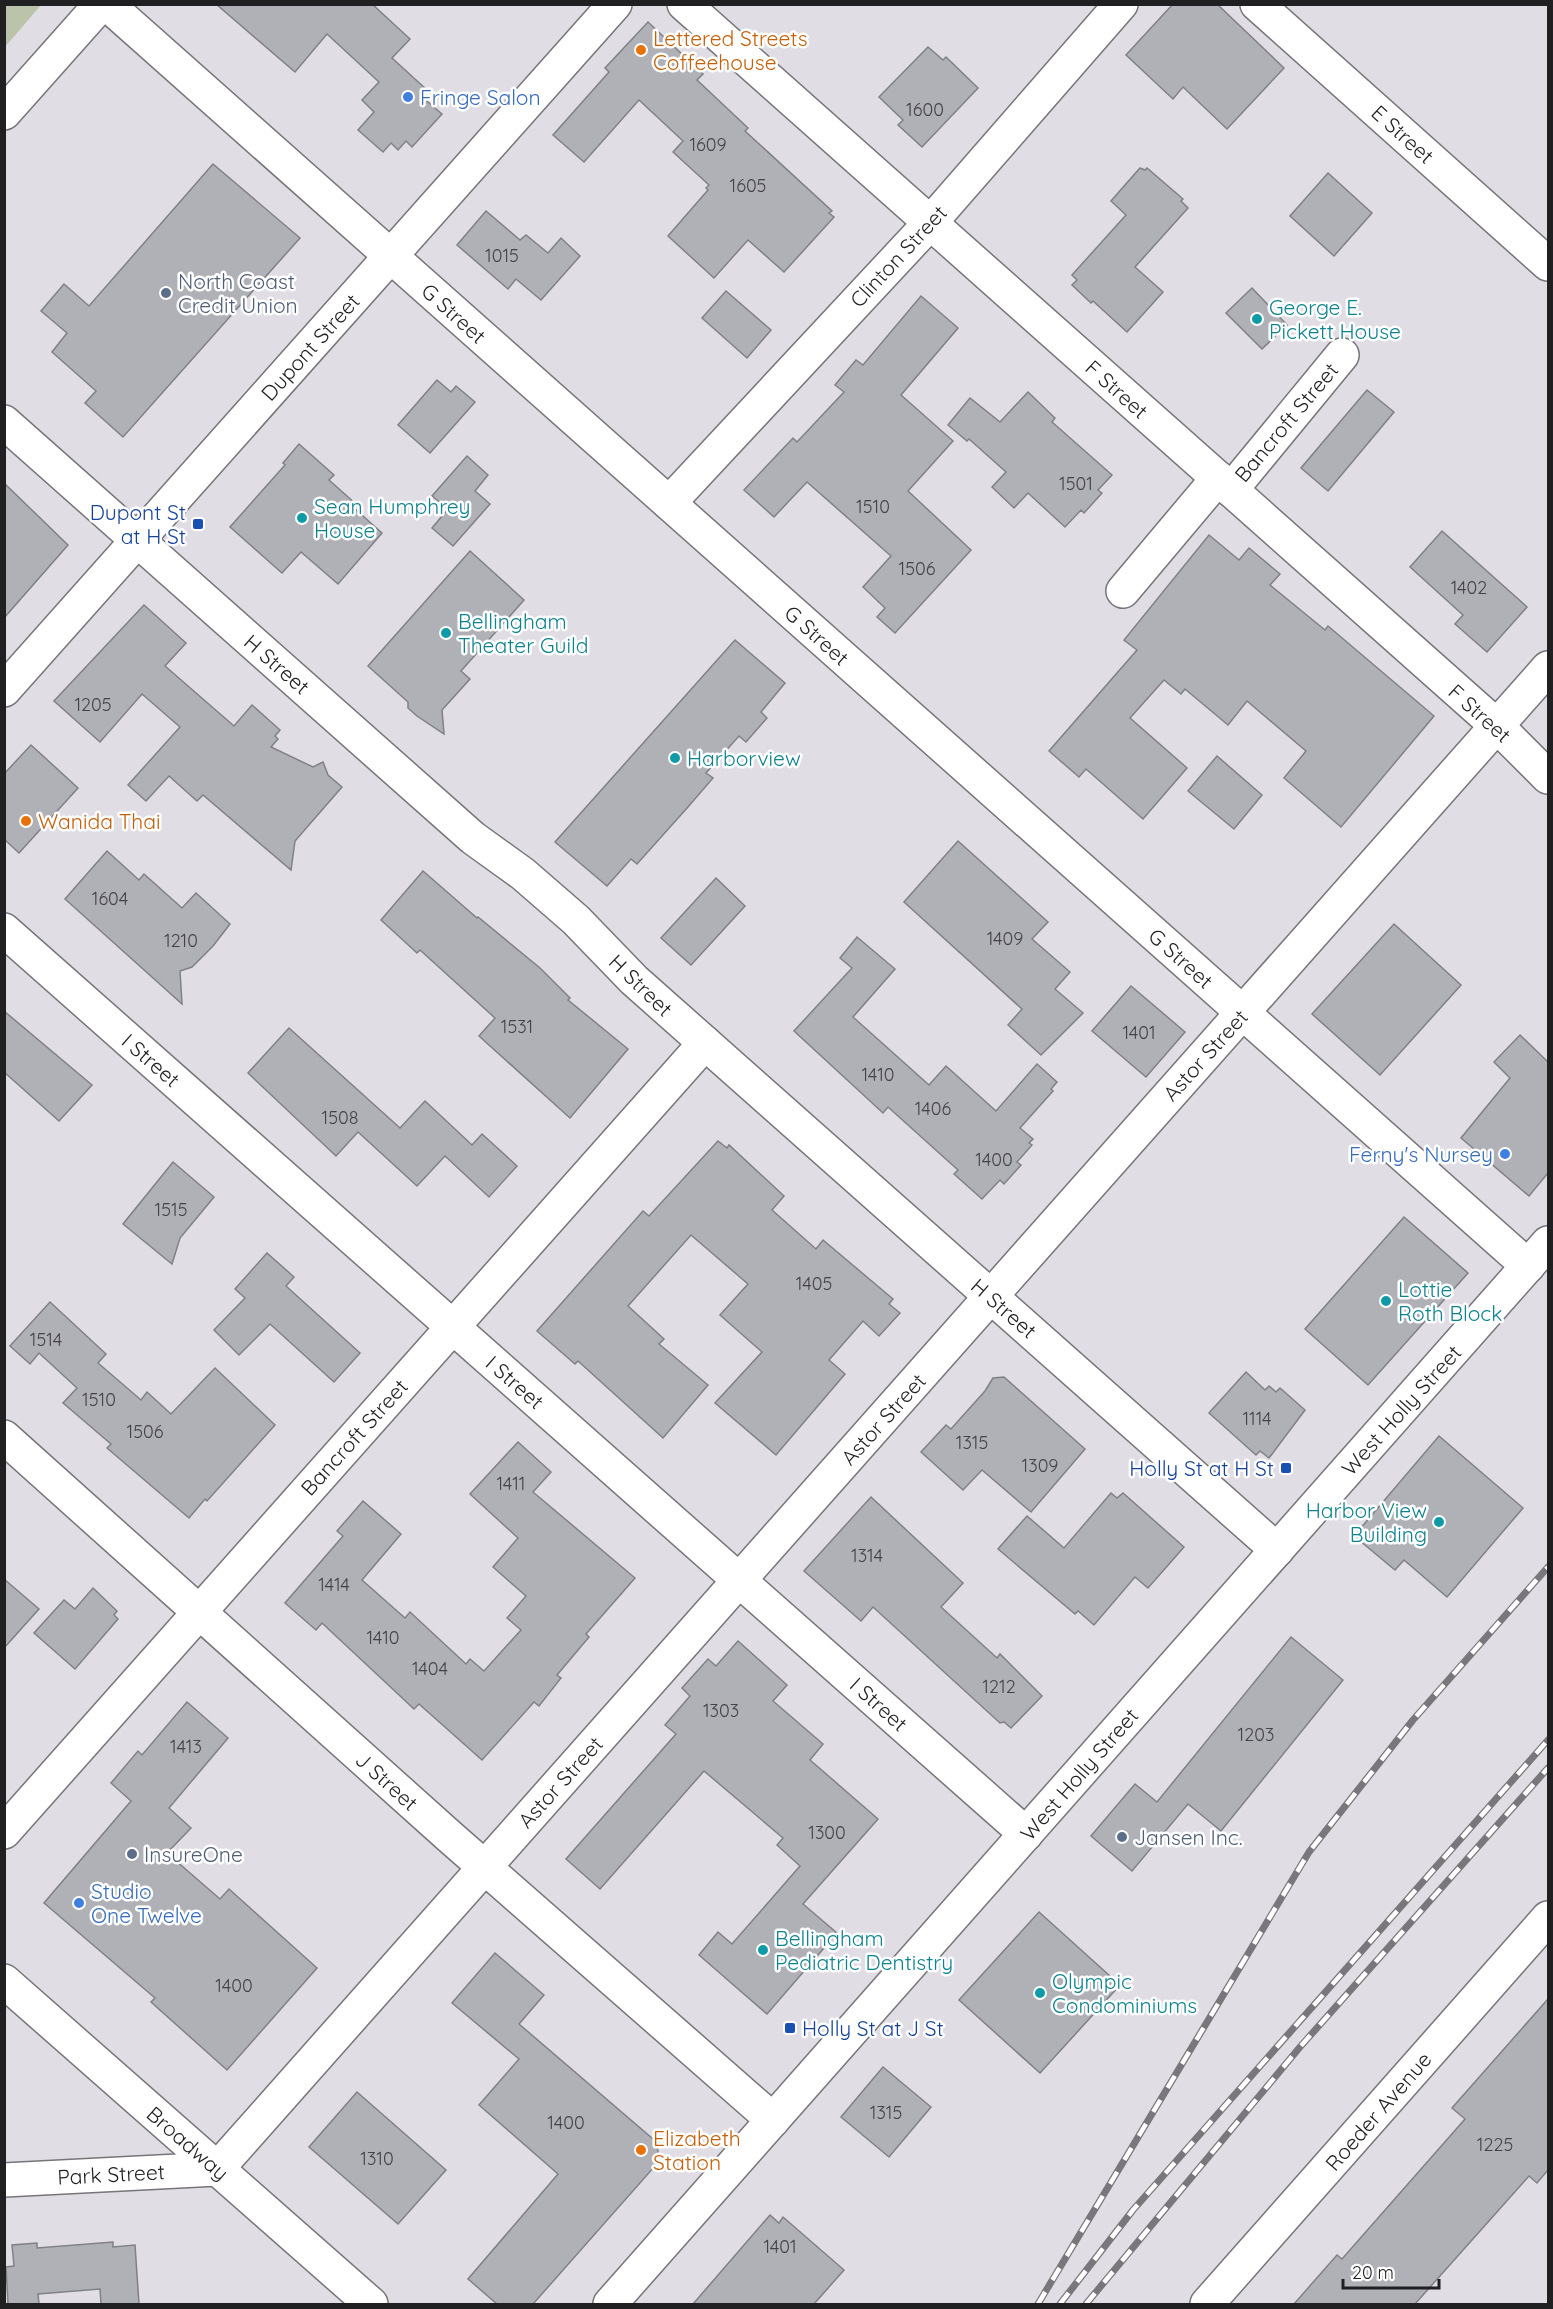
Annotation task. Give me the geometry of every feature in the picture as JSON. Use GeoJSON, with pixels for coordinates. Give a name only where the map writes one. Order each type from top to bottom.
{"type":"FeatureCollection","features":[{"type":"Feature","properties":{"kind":"street"},"geometry":{"type":"LineString","coordinates":[[4,113],[101,4]]}},
{"type":"Feature","properties":{"kind":"street","name":"G Street"},"geometry":{"type":"LineString","coordinates":[[107,4],[1242,1013],[1538,1255]]}},
{"type":"Feature","properties":{"kind":"street","name":"Dupont Street"},"geometry":{"type":"LineString","coordinates":[[4,690],[615,4]]}},
{"type":"Feature","properties":{"kind":"street","name":"F Street"},"geometry":{"type":"LineString","coordinates":[[684,4],[1497,726],[1548,777]]}},
{"type":"Feature","properties":{"kind":"street","name":"Clinton Street"},"geometry":{"type":"LineString","coordinates":[[669,503],[930,223],[1121,4]]}},
{"type":"Feature","properties":{"kind":"street","name":"E Street"},"geometry":{"type":"LineString","coordinates":[[1257,4],[1548,264]]}},
{"type":"Feature","properties":{"kind":"street","name":"Bancroft Street"},"geometry":{"type":"LineString","coordinates":[[1124,591],[1342,355]]}},
{"type":"Feature","properties":{"kind":"street","name":"H Street"},"geometry":{"type":"LineString","coordinates":[[4,422],[473,838],[523,874],[576,920],[634,980],[1276,1550]]}},
{"type":"Feature","properties":{"kind":"street","name":"Astor Street"},"geometry":{"type":"LineString","coordinates":[[218,2169],[1548,668]]}},
{"type":"Feature","properties":{"kind":"street","name":"I Street"},"geometry":{"type":"LineString","coordinates":[[4,930],[1026,1834]]}},
{"type":"Feature","properties":{"kind":"street","name":"Bancroft Street"},"geometry":{"type":"LineString","coordinates":[[4,1832],[705,1043]]}},
{"type":"Feature","properties":{"kind":"street","name":"West Holly Street"},"geometry":{"type":"LineString","coordinates":[[610,2304],[1538,1255]]}},
{"type":"Feature","properties":{"kind":"street","name":"J Street"},"geometry":{"type":"LineString","coordinates":[[4,1437],[485,1868],[773,2120]]}},
{"type":"Feature","properties":{"kind":"street","name":"Roeder Avenue"},"geometry":{"type":"LineString","coordinates":[[1207,2304],[1548,1918]]}},
{"type":"Feature","properties":{"kind":"street","name":"Broadway"},"geometry":{"type":"LineString","coordinates":[[4,1981],[371,2304]]}},
{"type":"Feature","properties":{"kind":"street","name":"Park Street"},"geometry":{"type":"LineString","coordinates":[[4,2180],[218,2169]]}},
{"type":"Feature","properties":{"kind":"green space"},"geometry":{"type":"Polygon","coordinates":[[[4,5],[41,5],[5,47],[4,5]]]}},
{"type":"Feature","properties":{"kind":"building"},"geometry":{"type":"Polygon","coordinates":[[[216,4],[372,4],[410,39],[392,58],[427,90],[421,96],[442,114],[412,147],[406,141],[398,150],[391,143],[383,152],[358,130],[374,112],[362,100],[379,82],[327,34],[295,72],[216,4]]]}},
{"type":"Feature","properties":{"kind":"building"},"geometry":{"type":"Polygon","coordinates":[[[1173,4],[1217,4],[1284,68],[1227,129],[1183,87],[1173,99],[1126,55],[1173,4]]]}},
{"type":"Feature","properties":{"kind":"building"},"geometry":{"type":"Polygon","coordinates":[[[648,22],[703,74],[697,80],[748,128],[745,131],[832,211],[829,213],[834,217],[784,272],[748,240],[714,278],[668,236],[708,190],[706,188],[709,185],[673,152],[683,141],[639,100],[584,162],[553,135],[609,72],[605,68],[648,22]]]}},
{"type":"Feature","properties":{"kind":"building"},"geometry":{"type":"Polygon","coordinates":[[[928,47],[943,60],[946,57],[978,88],[922,147],[898,125],[903,120],[879,97],[928,47]]]}},
{"type":"Feature","properties":{"kind":"building"},"geometry":{"type":"Polygon","coordinates":[[[213,164],[300,238],[123,437],[85,403],[96,391],[52,352],[67,333],[41,311],[64,284],[89,306],[213,164]]]}},
{"type":"Feature","properties":{"kind":"building"},"geometry":{"type":"Polygon","coordinates":[[[1140,168],[1145,170],[1147,168],[1183,199],[1181,201],[1188,208],[1135,267],[1163,292],[1127,332],[1072,285],[1077,280],[1072,275],[1126,215],[1111,201],[1140,168]]]}},
{"type":"Feature","properties":{"kind":"building"},"geometry":{"type":"Polygon","coordinates":[[[1328,173],[1372,213],[1334,256],[1290,216],[1328,173]]]}},
{"type":"Feature","properties":{"kind":"building"},"geometry":{"type":"Polygon","coordinates":[[[486,211],[520,240],[526,235],[548,253],[561,238],[580,256],[541,300],[516,279],[508,289],[457,245],[486,211]]]}},
{"type":"Feature","properties":{"kind":"building","name":"George E. Pickett House"},"geometry":{"type":"Polygon","coordinates":[[[1252,288],[1287,325],[1262,349],[1226,313],[1252,288]]]}},
{"type":"Feature","properties":{"kind":"building"},"geometry":{"type":"Polygon","coordinates":[[[726,291],[771,330],[747,358],[702,318],[726,291]]]}},
{"type":"Feature","properties":{"kind":"building"},"geometry":{"type":"Polygon","coordinates":[[[921,296],[958,328],[901,395],[953,441],[908,491],[971,550],[895,633],[877,617],[885,608],[863,587],[891,556],[807,482],[774,517],[744,490],[793,438],[797,442],[844,392],[835,385],[856,360],[863,365],[921,296]]]}},
{"type":"Feature","properties":{"kind":"building"},"geometry":{"type":"Polygon","coordinates":[[[437,380],[451,392],[456,386],[475,402],[430,453],[398,425],[437,380]]]}},
{"type":"Feature","properties":{"kind":"building"},"geometry":{"type":"Polygon","coordinates":[[[1367,390],[1394,412],[1328,491],[1301,468],[1367,390]]]}},
{"type":"Feature","properties":{"kind":"building"},"geometry":{"type":"Polygon","coordinates":[[[1028,392],[1055,418],[1052,422],[1112,475],[1098,490],[1102,493],[1084,513],[1081,510],[1065,527],[1028,493],[1014,508],[992,487],[1006,472],[969,439],[967,441],[948,425],[970,398],[1000,422],[1028,392]]]}},
{"type":"Feature","properties":{"kind":"building","name":"Sean Humphrey House"},"geometry":{"type":"Polygon","coordinates":[[[299,444],[334,475],[329,480],[357,505],[354,508],[382,533],[338,584],[301,552],[282,573],[230,527],[285,465],[283,463],[299,444]]]}},
{"type":"Feature","properties":{"kind":"building"},"geometry":{"type":"Polygon","coordinates":[[[467,456],[488,475],[475,491],[490,504],[453,546],[432,528],[448,509],[432,496],[467,456]]]}},
{"type":"Feature","properties":{"kind":"building"},"geometry":{"type":"Polygon","coordinates":[[[4,483],[68,545],[4,618],[4,483]]]}},
{"type":"Feature","properties":{"kind":"building"},"geometry":{"type":"Polygon","coordinates":[[[1442,531],[1527,607],[1487,652],[1455,624],[1463,615],[1410,567],[1442,531]]]}},
{"type":"Feature","properties":{"kind":"building"},"geometry":{"type":"Polygon","coordinates":[[[1209,535],[1239,560],[1249,548],[1280,574],[1270,585],[1325,630],[1328,626],[1434,716],[1341,827],[1284,778],[1306,751],[1247,701],[1228,725],[1185,689],[1181,694],[1164,680],[1130,718],[1187,768],[1143,819],[1086,769],[1079,777],[1049,751],[1137,650],[1124,640],[1209,535]]]}},
{"type":"Feature","properties":{"kind":"building","name":"Bellingham Theater Guild"},"geometry":{"type":"Polygon","coordinates":[[[470,551],[524,600],[461,671],[470,679],[442,710],[444,734],[408,708],[408,702],[368,666],[470,551]]]}},
{"type":"Feature","properties":{"kind":"building"},"geometry":{"type":"Polygon","coordinates":[[[144,605],[186,643],[165,666],[234,726],[252,705],[280,730],[275,736],[278,739],[271,747],[313,767],[323,762],[328,775],[342,787],[295,841],[291,870],[203,795],[197,801],[169,776],[146,801],[128,785],[180,727],[142,694],[100,742],[54,701],[144,605]]]}},
{"type":"Feature","properties":{"kind":"building","name":"Harborview"},"geometry":{"type":"Polygon","coordinates":[[[735,640],[785,683],[761,712],[767,718],[746,742],[739,736],[706,773],[713,778],[688,807],[637,864],[631,859],[607,886],[555,842],[735,640]]]}},
{"type":"Feature","properties":{"kind":"building"},"geometry":{"type":"Polygon","coordinates":[[[31,745],[78,788],[19,853],[4,839],[4,774],[31,745]]]}},
{"type":"Feature","properties":{"kind":"building"},"geometry":{"type":"Polygon","coordinates":[[[1217,756],[1262,795],[1234,829],[1188,791],[1217,756]]]}},
{"type":"Feature","properties":{"kind":"building"},"geometry":{"type":"Polygon","coordinates":[[[958,841],[1048,922],[1032,939],[1070,972],[1055,989],[1083,1013],[1041,1055],[1008,1025],[1022,1009],[904,902],[958,841]]]}},
{"type":"Feature","properties":{"kind":"building"},"geometry":{"type":"Polygon","coordinates":[[[107,851],[139,880],[144,874],[182,908],[196,893],[230,924],[213,946],[192,967],[180,971],[182,1004],[65,899],[107,851]]]}},
{"type":"Feature","properties":{"kind":"building"},"geometry":{"type":"Polygon","coordinates":[[[423,871],[540,968],[570,998],[568,1000],[628,1049],[570,1118],[479,1036],[495,1018],[420,950],[417,953],[381,920],[423,871]]]}},
{"type":"Feature","properties":{"kind":"building"},"geometry":{"type":"Polygon","coordinates":[[[716,878],[745,906],[691,965],[661,938],[716,878]]]}},
{"type":"Feature","properties":{"kind":"building"},"geometry":{"type":"Polygon","coordinates":[[[1394,924],[1461,985],[1380,1075],[1312,1014],[1394,924]]]}},
{"type":"Feature","properties":{"kind":"building"},"geometry":{"type":"Polygon","coordinates":[[[857,937],[895,969],[853,1017],[929,1085],[946,1066],[996,1111],[1037,1064],[1057,1082],[1051,1089],[1053,1091],[1020,1128],[1033,1139],[1029,1143],[1032,1145],[1017,1162],[1021,1165],[1004,1184],[1000,1180],[982,1199],[954,1174],[958,1170],[888,1107],[883,1113],[794,1031],[852,968],[840,958],[857,937]]]}},
{"type":"Feature","properties":{"kind":"building"},"geometry":{"type":"Polygon","coordinates":[[[1131,986],[1185,1032],[1146,1077],[1092,1031],[1131,986]]]}},
{"type":"Feature","properties":{"kind":"building"},"geometry":{"type":"Polygon","coordinates":[[[4,1011],[92,1085],[59,1121],[4,1072],[4,1011]]]}},
{"type":"Feature","properties":{"kind":"building"},"geometry":{"type":"Polygon","coordinates":[[[289,1028],[400,1128],[425,1101],[472,1145],[482,1134],[517,1166],[489,1197],[445,1156],[417,1186],[358,1132],[336,1156],[248,1073],[289,1028]]]}},
{"type":"Feature","properties":{"kind":"building"},"geometry":{"type":"Polygon","coordinates":[[[1520,1035],[1548,1062],[1548,1173],[1529,1196],[1461,1138],[1510,1078],[1494,1062],[1520,1035]]]}},
{"type":"Feature","properties":{"kind":"building"},"geometry":{"type":"Polygon","coordinates":[[[718,1141],[727,1148],[729,1145],[784,1196],[772,1210],[816,1249],[823,1240],[893,1299],[889,1304],[900,1313],[879,1336],[863,1321],[829,1360],[845,1374],[776,1455],[715,1403],[762,1352],[720,1315],[748,1284],[691,1235],[628,1306],[664,1339],[659,1344],[708,1385],[663,1438],[578,1361],[575,1364],[537,1331],[643,1211],[649,1216],[718,1141]]]}},
{"type":"Feature","properties":{"kind":"building"},"geometry":{"type":"Polygon","coordinates":[[[173,1162],[214,1197],[180,1238],[172,1264],[123,1224],[173,1162]]]}},
{"type":"Feature","properties":{"kind":"building","name":"Lottie Roth Block"},"geometry":{"type":"Polygon","coordinates":[[[1404,1217],[1468,1273],[1368,1385],[1305,1329],[1404,1217]]]}},
{"type":"Feature","properties":{"kind":"building"},"geometry":{"type":"Polygon","coordinates":[[[267,1253],[294,1277],[286,1286],[360,1353],[334,1382],[270,1324],[239,1355],[214,1330],[245,1298],[235,1289],[267,1253]]]}},
{"type":"Feature","properties":{"kind":"building"},"geometry":{"type":"Polygon","coordinates":[[[50,1302],[106,1354],[98,1363],[141,1400],[147,1392],[171,1414],[215,1368],[275,1425],[189,1518],[107,1448],[111,1444],[63,1403],[77,1388],[39,1353],[30,1364],[10,1346],[50,1302]]]}},
{"type":"Feature","properties":{"kind":"building"},"geometry":{"type":"Polygon","coordinates":[[[1246,1372],[1265,1390],[1269,1386],[1276,1392],[1280,1388],[1305,1410],[1269,1458],[1260,1451],[1256,1455],[1209,1413],[1246,1372]]]}},
{"type":"Feature","properties":{"kind":"building"},"geometry":{"type":"Polygon","coordinates":[[[1004,1377],[1085,1449],[1031,1512],[982,1470],[963,1490],[921,1452],[946,1425],[951,1429],[985,1391],[993,1378],[1004,1377]]]}},
{"type":"Feature","properties":{"kind":"building","name":"Harbor View Building"},"geometry":{"type":"Polygon","coordinates":[[[1439,1436],[1523,1508],[1447,1597],[1404,1560],[1395,1570],[1354,1536],[1439,1436]]]}},
{"type":"Feature","properties":{"kind":"building"},"geometry":{"type":"Polygon","coordinates":[[[518,1442],[551,1472],[533,1492],[635,1578],[586,1634],[589,1637],[557,1675],[561,1678],[539,1706],[534,1702],[482,1760],[419,1704],[414,1709],[322,1623],[316,1630],[285,1603],[343,1536],[337,1531],[363,1501],[401,1534],[362,1580],[405,1618],[410,1612],[466,1664],[470,1659],[484,1671],[521,1630],[507,1618],[526,1596],[493,1567],[518,1538],[470,1494],[518,1442]]]}},
{"type":"Feature","properties":{"kind":"building"},"geometry":{"type":"Polygon","coordinates":[[[1111,1493],[1117,1498],[1123,1493],[1184,1547],[1148,1588],[1135,1577],[1094,1625],[1078,1611],[1075,1614],[998,1549],[1027,1516],[1064,1548],[1111,1493]]]}},
{"type":"Feature","properties":{"kind":"building"},"geometry":{"type":"Polygon","coordinates":[[[871,1497],[963,1583],[941,1607],[997,1658],[1000,1654],[1042,1696],[1011,1728],[1004,1722],[1000,1723],[873,1607],[861,1621],[804,1571],[871,1497]]]}},
{"type":"Feature","properties":{"kind":"building"},"geometry":{"type":"Polygon","coordinates":[[[4,1579],[39,1609],[4,1648],[4,1579]]]}},
{"type":"Feature","properties":{"kind":"building"},"geometry":{"type":"Polygon","coordinates":[[[93,1588],[117,1611],[114,1615],[118,1619],[75,1669],[34,1633],[64,1600],[75,1609],[93,1588]]]}},
{"type":"Feature","properties":{"kind":"building"},"geometry":{"type":"Polygon","coordinates":[[[1291,1637],[1343,1680],[1221,1831],[1188,1804],[1132,1871],[1091,1836],[1135,1784],[1157,1802],[1291,1637]]]}},
{"type":"Feature","properties":{"kind":"building"},"geometry":{"type":"Polygon","coordinates":[[[738,1641],[787,1685],[773,1701],[823,1744],[810,1760],[878,1819],[803,1904],[837,1933],[767,2014],[699,1955],[718,1932],[732,1944],[800,1866],[777,1845],[783,1838],[704,1771],[600,1889],[566,1859],[676,1734],[665,1725],[690,1696],[682,1688],[708,1659],[716,1666],[738,1641]]]}},
{"type":"Feature","properties":{"kind":"building"},"geometry":{"type":"Polygon","coordinates":[[[187,1702],[228,1738],[169,1808],[191,1828],[167,1853],[220,1899],[229,1889],[317,1968],[227,2070],[151,2002],[155,1998],[44,1903],[131,1801],[111,1783],[138,1751],[142,1755],[187,1702]]]}},
{"type":"Feature","properties":{"kind":"building","name":"Olympic Condominiums"},"geometry":{"type":"Polygon","coordinates":[[[1039,1912],[1120,1985],[1040,2073],[959,2000],[1039,1912]]]}},
{"type":"Feature","properties":{"kind":"building"},"geometry":{"type":"Polygon","coordinates":[[[495,1953],[544,1995],[519,2024],[653,2139],[658,2152],[655,2166],[533,2304],[497,2304],[468,2279],[558,2174],[479,2105],[519,2059],[452,2003],[495,1953]]]}},
{"type":"Feature","properties":{"kind":"building"},"geometry":{"type":"Polygon","coordinates":[[[1548,1999],[1548,2170],[1537,2183],[1529,2176],[1415,2304],[1294,2304],[1337,2255],[1342,2259],[1465,2119],[1452,2108],[1548,1999]]]}},
{"type":"Feature","properties":{"kind":"building"},"geometry":{"type":"Polygon","coordinates":[[[883,2067],[931,2107],[889,2157],[841,2117],[883,2067]]]}},
{"type":"Feature","properties":{"kind":"building"},"geometry":{"type":"Polygon","coordinates":[[[357,2092],[446,2170],[398,2224],[309,2147],[357,2092]]]}},
{"type":"Feature","properties":{"kind":"building"},"geometry":{"type":"Polygon","coordinates":[[[770,2215],[779,2223],[783,2217],[844,2270],[814,2304],[693,2304],[770,2215]]]}},
{"type":"Feature","properties":{"kind":"building"},"geometry":{"type":"Polygon","coordinates":[[[113,2242],[113,2247],[135,2245],[139,2304],[101,2304],[100,2289],[38,2294],[39,2304],[8,2304],[6,2267],[14,2266],[12,2245],[37,2243],[37,2248],[113,2242]]]}},
{"type":"Feature","properties":{"kind":"railway"},"geometry":{"type":"LineString","coordinates":[[1038,2304],[1309,1852],[1413,1720],[1548,1567]]}},
{"type":"Feature","properties":{"kind":"railway"},"geometry":{"type":"LineString","coordinates":[[1060,2304],[1133,2210],[1548,1740]]}},
{"type":"Feature","properties":{"kind":"railway"},"geometry":{"type":"LineString","coordinates":[[1086,2304],[1300,2047],[1548,1768]]}},
{"type":"Feature","properties":{"kind":"place","name":"Lettered Streets Coffeehouse"},"geometry":{"type":"Point","coordinates":[641,50]}},
{"type":"Feature","properties":{"kind":"place","name":"Fringe Salon"},"geometry":{"type":"Point","coordinates":[408,97]}},
{"type":"Feature","properties":{"kind":"place","name":"North Coast Credit Union"},"geometry":{"type":"Point","coordinates":[166,293]}},
{"type":"Feature","properties":{"kind":"place","name":"George E. Pickett House"},"geometry":{"type":"Point","coordinates":[1257,319]}},
{"type":"Feature","properties":{"kind":"place","name":"Sean Humphrey House"},"geometry":{"type":"Point","coordinates":[302,518]}},
{"type":"Feature","properties":{"kind":"place","name":"Dupont St at H St"},"geometry":{"type":"Point","coordinates":[198,524]}},
{"type":"Feature","properties":{"kind":"place","name":"Bellingham Theater Guild"},"geometry":{"type":"Point","coordinates":[446,633]}},
{"type":"Feature","properties":{"kind":"place","name":"Harborview"},"geometry":{"type":"Point","coordinates":[675,758]}},
{"type":"Feature","properties":{"kind":"place","name":"Wanida Thai"},"geometry":{"type":"Point","coordinates":[26,821]}},
{"type":"Feature","properties":{"kind":"place","name":"Ferny's Nursey"},"geometry":{"type":"Point","coordinates":[1505,1154]}},
{"type":"Feature","properties":{"kind":"place","name":"Lottie Roth Block"},"geometry":{"type":"Point","coordinates":[1386,1301]}},
{"type":"Feature","properties":{"kind":"place","name":"Holly St at H St"},"geometry":{"type":"Point","coordinates":[1286,1468]}},
{"type":"Feature","properties":{"kind":"place","name":"Harbor View Building"},"geometry":{"type":"Point","coordinates":[1439,1522]}},
{"type":"Feature","properties":{"kind":"place","name":"Jansen Inc."},"geometry":{"type":"Point","coordinates":[1122,1837]}},
{"type":"Feature","properties":{"kind":"place","name":"InsureOne"},"geometry":{"type":"Point","coordinates":[132,1854]}},
{"type":"Feature","properties":{"kind":"place","name":"Studio One Twelve"},"geometry":{"type":"Point","coordinates":[79,1903]}},
{"type":"Feature","properties":{"kind":"place","name":"Bellingham Pediatric Dentistry"},"geometry":{"type":"Point","coordinates":[763,1950]}},
{"type":"Feature","properties":{"kind":"place","name":"Olympic Condominiums"},"geometry":{"type":"Point","coordinates":[1040,1993]}},
{"type":"Feature","properties":{"kind":"place","name":"Holly St at J St"},"geometry":{"type":"Point","coordinates":[790,2028]}},
{"type":"Feature","properties":{"kind":"place","name":"Elizabeth Station"},"geometry":{"type":"Point","coordinates":[641,2150]}}]}
